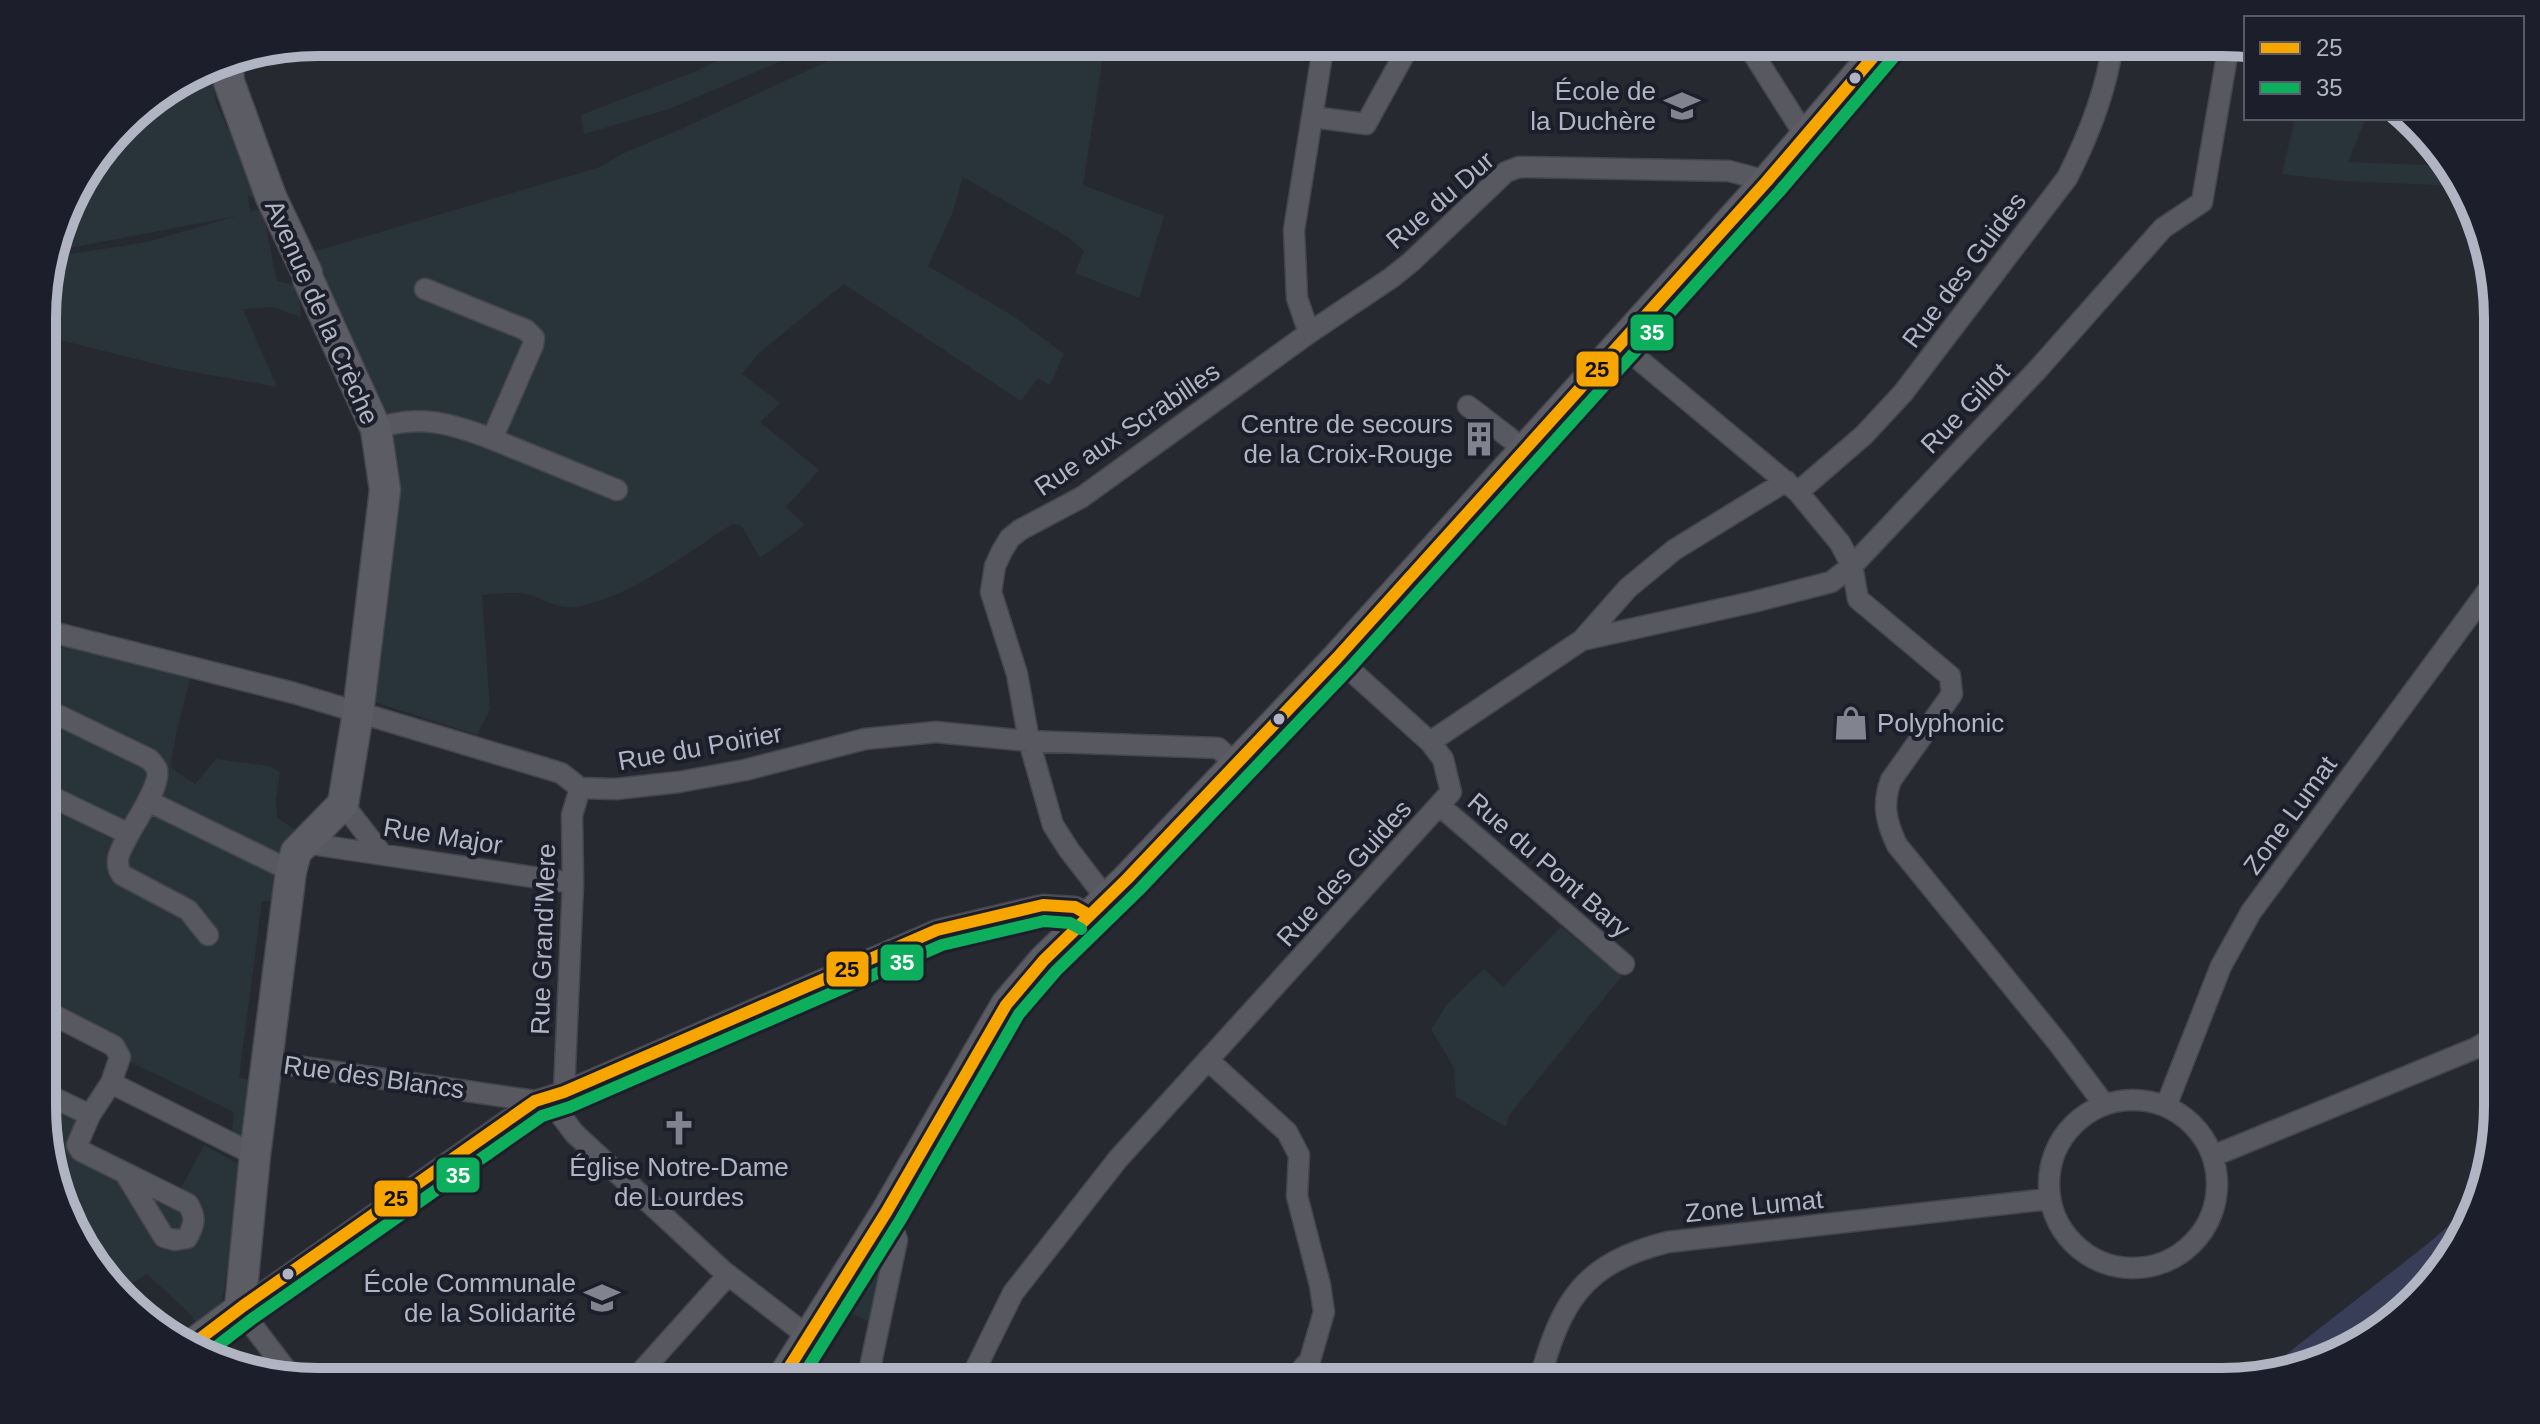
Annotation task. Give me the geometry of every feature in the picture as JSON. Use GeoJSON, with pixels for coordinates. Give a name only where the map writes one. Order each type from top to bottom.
{"type":"FeatureCollection","features":[{"type":"Feature","properties":{"kind":"main road"},"geometry":{"type":"LineString","coordinates":[[789,1368],[887,1211],[1006,1005],[1044,960],[1237,765],[1337,658],[1767,181],[1874,56]]}},
{"type":"Feature","properties":{"kind":"main road","name":"Avenue de la Crèche"},"geometry":{"type":"LineString","coordinates":[[228,72],[271,197],[376,429],[385,490],[358,713],[343,804]]}},
{"type":"Feature","properties":{"kind":"main road"},"geometry":{"type":"LineString","coordinates":[[268,1062],[291,871],[296,852],[343,804]]}},
{"type":"Feature","properties":{"kind":"main road","name":"Rue des Blancs"},"geometry":{"type":"LineString","coordinates":[[240,1309],[255,1155],[268,1062]]}},
{"type":"Feature","properties":{"kind":"main road"},"geometry":{"type":"LineString","coordinates":[[200,1339],[240,1309]]}},
{"type":"Feature","properties":{"kind":"street"},"geometry":{"type":"LineString","coordinates":[[1309,333],[1297,298],[1294,230],[1322,56]]}},
{"type":"Feature","properties":{"kind":"street"},"geometry":{"type":"LineString","coordinates":[[1313,117],[1366,124],[1403,56]]}},
{"type":"Feature","properties":{"kind":"street"},"geometry":{"type":"LineString","coordinates":[[1755,56],[1806,137]]}},
{"type":"Feature","properties":{"kind":"street","name":"Rue des Guides"},"geometry":{"type":"LineString","coordinates":[[976,1368],[1013,1293],[1118,1159],[1451,792],[1443,759],[1430,742],[1582,640],[1628,588],[1674,550],[1792,487],[1864,435],[1903,393],[2067,178],[2101,94],[2110,56]]}},
{"type":"Feature","properties":{"kind":"street","name":"Rue Gillot"},"geometry":{"type":"LineString","coordinates":[[1582,640],[1831,582],[1852,566],[2039,368],[2163,228],[2202,202],[2227,56]]}},
{"type":"Feature","properties":{"kind":"street","name":"Rue du Dur"},"geometry":{"type":"LineString","coordinates":[[1309,333],[1391,278],[1506,172],[1519,167],[1729,171],[1767,181]]}},
{"type":"Feature","properties":{"kind":"street"},"geometry":{"type":"LineString","coordinates":[[425,289],[518,325],[534,338],[492,439]]}},
{"type":"Feature","properties":{"kind":"street","name":"Rue aux Scrabilles"},"geometry":{"type":"LineString","coordinates":[[1098,907],[1053,825],[1029,741],[1017,674],[991,592],[995,566],[1010,538],[1020,530],[1082,497],[1309,333]]}},
{"type":"Feature","properties":{"kind":"street"},"geometry":{"type":"LineString","coordinates":[[1619,343],[1792,487],[1840,543],[1852,566],[1858,599],[1950,676],[1952,694],[1891,780],[1885,795],[1885,816],[1897,845],[2104,1104]]}},
{"type":"Feature","properties":{"kind":"street"},"geometry":{"type":"LineString","coordinates":[[1468,406],[1524,449]]}},
{"type":"Feature","properties":{"kind":"street"},"geometry":{"type":"LineString","coordinates":[[376,429],[391,423],[435,421],[456,425],[617,490]]}},
{"type":"Feature","properties":{"kind":"street","name":"Zone Lumat"},"geometry":{"type":"LineString","coordinates":[[2166,1106],[2221,966],[2251,912],[2483,597]]}},
{"type":"Feature","properties":{"kind":"street","name":"Rue du Poirier"},"geometry":{"type":"LineString","coordinates":[[56,633],[294,693],[561,773],[580,788],[616,789],[679,782],[745,770],[865,739],[936,732],[1029,741],[1218,748],[1237,765]]}},
{"type":"Feature","properties":{"kind":"street"},"geometry":{"type":"LineString","coordinates":[[1337,658],[1430,742]]}},
{"type":"Feature","properties":{"kind":"street"},"geometry":{"type":"LineString","coordinates":[[56,716],[149,759],[157,771],[157,777],[117,860],[117,869],[122,875],[188,910],[208,935]]}},
{"type":"Feature","properties":{"kind":"street","name":"Rue Grand'Mere"},"geometry":{"type":"LineString","coordinates":[[549,1097],[573,883],[572,815],[580,788]]}},
{"type":"Feature","properties":{"kind":"street"},"geometry":{"type":"LineString","coordinates":[[56,799],[129,834]]}},
{"type":"Feature","properties":{"kind":"street"},"geometry":{"type":"LineString","coordinates":[[148,801],[291,871]]}},
{"type":"Feature","properties":{"kind":"street"},"geometry":{"type":"LineString","coordinates":[[343,804],[381,853]]}},
{"type":"Feature","properties":{"kind":"street","name":"Rue du Pont Bary"},"geometry":{"type":"LineString","coordinates":[[1440,806],[1624,964]]}},
{"type":"Feature","properties":{"kind":"street","name":"Rue Major"},"geometry":{"type":"LineString","coordinates":[[304,843],[573,883]]}},
{"type":"Feature","properties":{"kind":"street"},"geometry":{"type":"LineString","coordinates":[[283,1366],[240,1309],[549,1097],[937,930],[1043,905],[1098,907]]}},
{"type":"Feature","properties":{"kind":"street"},"geometry":{"type":"LineString","coordinates":[[56,1016],[114,1046],[120,1057],[111,1083],[90,1115],[77,1145],[81,1151],[125,1173]]}},
{"type":"Feature","properties":{"kind":"street"},"geometry":{"type":"LineString","coordinates":[[2213,1156],[2483,1044]]}},
{"type":"Feature","properties":{"kind":"street"},"geometry":{"type":"LineString","coordinates":[[1209,1061],[1287,1132],[1299,1155],[1297,1196],[1324,1312],[1310,1360],[1304,1367]]}},
{"type":"Feature","properties":{"kind":"street","name":"Rue des Blancs"},"geometry":{"type":"LineString","coordinates":[[268,1062],[549,1097]]}},
{"type":"Feature","properties":{"kind":"street"},"geometry":{"type":"LineString","coordinates":[[111,1083],[255,1155]]}},
{"type":"Feature","properties":{"kind":"street"},"geometry":{"type":"LineString","coordinates":[[549,1097],[574,1133],[728,1275],[809,1337]]}},
{"type":"Feature","properties":{"kind":"street"},"geometry":{"type":"LineString","coordinates":[[56,1099],[90,1115]]}},
{"type":"Feature","properties":{"kind":"street"},"geometry":{"type":"LineString","coordinates":[[2133,1099],[2166,1106],[2193,1124],[2206,1140],[2213,1156],[2218,1185],[2210,1219],[2197,1241],[2179,1256],[2158,1266],[2131,1269],[2110,1266],[2084,1254],[2066,1236],[2055,1217],[2049,1199],[2049,1176],[2054,1152],[2078,1120],[2104,1104],[2133,1099]]}},
{"type":"Feature","properties":{"kind":"street","name":"Zone Lumat"},"geometry":{"type":"LineString","coordinates":[[1543,1367],[1563,1312],[1585,1282],[1614,1260],[1642,1248],[1668,1242],[2049,1199]]}},
{"type":"Feature","properties":{"kind":"street"},"geometry":{"type":"LineString","coordinates":[[870,1368],[897,1240],[887,1211]]}},
{"type":"Feature","properties":{"kind":"street"},"geometry":{"type":"LineString","coordinates":[[645,1368],[728,1275]]}},
{"type":"Feature","properties":{"kind":"shaded area"},"geometry":{"type":"Polygon","coordinates":[[[728,56],[793,56],[669,109],[584,134],[581,115],[728,56]]]}},
{"type":"Feature","properties":{"kind":"shaded area"},"geometry":{"type":"Polygon","coordinates":[[[839,56],[1103,56],[1083,185],[1164,216],[1139,298],[1075,273],[1084,251],[1068,237],[963,177],[952,214],[928,266],[1013,316],[1064,354],[1050,385],[1038,378],[1021,401],[844,284],[759,353],[742,374],[780,403],[760,422],[819,470],[786,507],[805,525],[760,558],[741,525],[732,524],[656,574],[593,603],[566,607],[521,593],[482,595],[490,709],[477,735],[365,699],[384,452],[313,252],[600,167],[624,153],[839,56]]]}},
{"type":"Feature","properties":{"kind":"shaded area"},"geometry":{"type":"Polygon","coordinates":[[[213,79],[216,103],[260,200],[248,196],[250,212],[262,209],[277,281],[298,286],[301,317],[272,307],[243,309],[277,387],[172,368],[56,339],[58,284],[64,255],[147,242],[237,216],[65,249],[91,187],[121,145],[145,121],[173,100],[213,79]]]}},
{"type":"Feature","properties":{"kind":"shaded area"},"geometry":{"type":"Polygon","coordinates":[[[2295,120],[2365,120],[2348,162],[2434,165],[2448,186],[2341,181],[2282,174],[2295,120]]]}},
{"type":"Feature","properties":{"kind":"shaded area"},"geometry":{"type":"Polygon","coordinates":[[[79,644],[191,675],[170,767],[195,784],[216,759],[269,766],[280,772],[277,818],[302,834],[280,902],[262,901],[239,1078],[253,1080],[247,1125],[240,1137],[232,1132],[234,1112],[56,1026],[57,648],[79,644]]]}},
{"type":"Feature","properties":{"kind":"shaded area"},"geometry":{"type":"Polygon","coordinates":[[[1561,927],[1622,976],[1509,1115],[1506,1127],[1456,1097],[1454,1068],[1431,1029],[1448,1003],[1484,969],[1503,987],[1561,927]]]}},
{"type":"Feature","properties":{"kind":"shaded area"},"geometry":{"type":"Polygon","coordinates":[[[56,1102],[76,1116],[72,1135],[180,1190],[204,1145],[244,1167],[220,1313],[205,1335],[191,1315],[147,1274],[128,1286],[100,1251],[83,1222],[61,1157],[56,1102]]]}},
{"type":"Feature","properties":{"kind":"shaded area"},"geometry":{"type":"Polygon","coordinates":[[[880,1243],[891,1252],[873,1323],[837,1307],[880,1243]]]}},
{"type":"Feature","properties":{"kind":"water"},"geometry":{"type":"Polygon","coordinates":[[[2458,1217],[2430,1265],[2395,1303],[2338,1341],[2276,1362],[2458,1217]]]}},
{"type":"Feature","properties":{"kind":"transit line","name":"25"},"geometry":{"type":"LineString","coordinates":[[789,1368],[887,1211],[1006,1005],[1044,960],[1127,879],[1337,658],[1767,181],[1874,56]]}},
{"type":"Feature","properties":{"kind":"transit line","name":"35"},"geometry":{"type":"LineString","coordinates":[[808,1368],[901,1219],[1019,1014],[1056,971],[1139,890],[1349,669],[1779,192],[1895,56]]}},
{"type":"Feature","properties":{"kind":"transit line","name":"25"},"geometry":{"type":"LineString","coordinates":[[199,1339],[535,1101],[564,1092],[937,930],[1043,905],[1075,907],[1089,915]]}},
{"type":"Feature","properties":{"kind":"transit line","name":"35"},"geometry":{"type":"LineString","coordinates":[[216,1347],[542,1116],[570,1107],[942,945],[1044,921],[1070,923],[1081,929]]}},
{"type":"Feature","properties":{"kind":"place","name":"École de la Duchère"},"geometry":{"type":"Point","coordinates":[1682,106]}},
{"type":"Feature","properties":{"kind":"place","name":"Centre de secours de la Croix-Rouge"},"geometry":{"type":"Point","coordinates":[1479,439]}},
{"type":"Feature","properties":{"kind":"place","name":"Polyphonic"},"geometry":{"type":"Point","coordinates":[1851,723]}},
{"type":"Feature","properties":{"kind":"place","name":"Église Notre-Dame de Lourdes"},"geometry":{"type":"Point","coordinates":[679,1128]}},
{"type":"Feature","properties":{"kind":"place","name":"École Communale de la Solidarité"},"geometry":{"type":"Point","coordinates":[602,1298]}}]}
